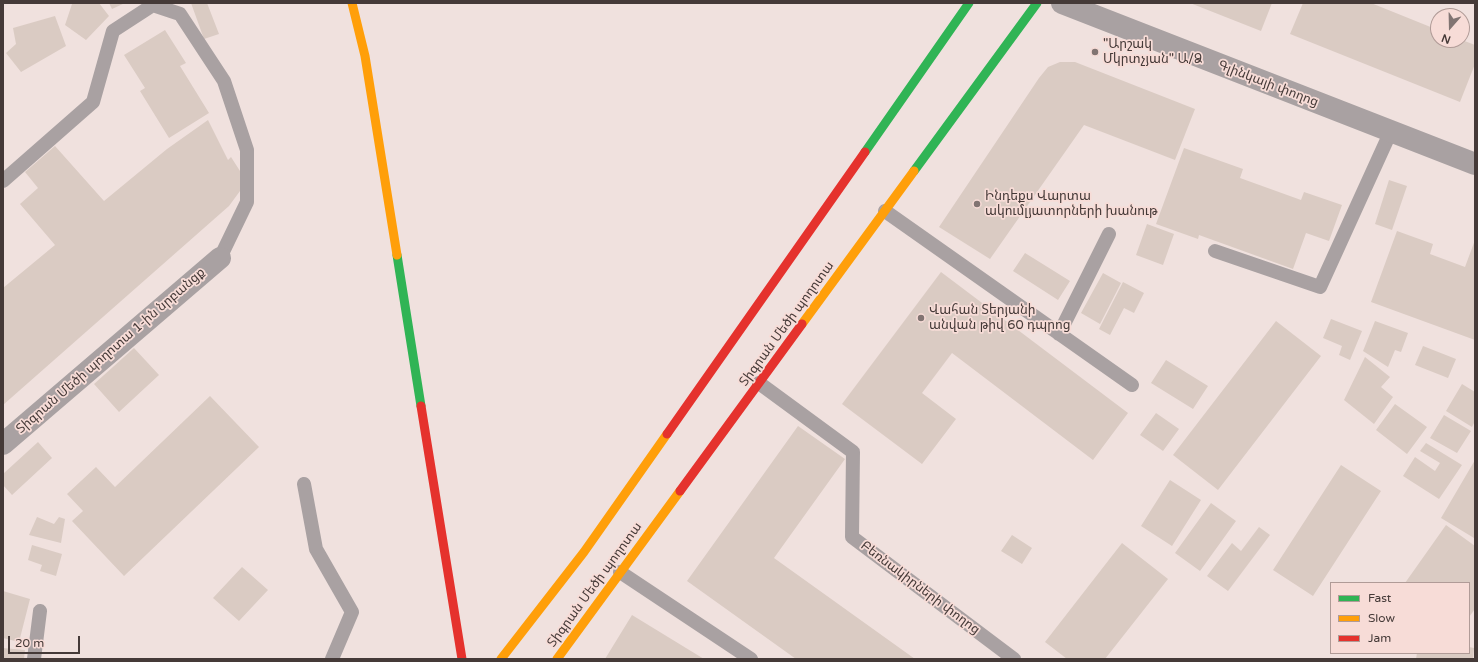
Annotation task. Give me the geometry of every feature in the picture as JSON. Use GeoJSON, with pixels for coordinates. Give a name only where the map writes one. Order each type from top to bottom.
{"type":"FeatureCollection","features":[{"type":"Feature","properties":{"kind":"main road"},"geometry":{"type":"LineString","coordinates":[[352,3],[365,56],[462,659]]}},
{"type":"Feature","properties":{"kind":"main road"},"geometry":{"type":"LineString","coordinates":[[501,659],[584,552],[969,3]]}},
{"type":"Feature","properties":{"kind":"main road","name":"Տիգրան Մեծի պողոտա"},"geometry":{"type":"LineString","coordinates":[[557,659],[1037,3]]}},
{"type":"Feature","properties":{"kind":"street","name":"Գլինկայի փողոց"},"geometry":{"type":"LineString","coordinates":[[1062,3],[1475,164]]}},
{"type":"Feature","properties":{"kind":"street","name":"Տիգրան Մեծի պողոտա 1-ին նրբանցք"},"geometry":{"type":"LineString","coordinates":[[3,444],[220,258]]}},
{"type":"Feature","properties":{"kind":"lane"},"geometry":{"type":"LineString","coordinates":[[3,181],[93,102],[113,31],[153,5],[180,14],[224,81],[247,150],[247,202],[220,258]]}},
{"type":"Feature","properties":{"kind":"lane"},"geometry":{"type":"LineString","coordinates":[[1215,251],[1320,287],[1391,131]]}},
{"type":"Feature","properties":{"kind":"lane"},"geometry":{"type":"LineString","coordinates":[[885,212],[1132,385]]}},
{"type":"Feature","properties":{"kind":"lane"},"geometry":{"type":"LineString","coordinates":[[1059,334],[1109,234]]}},
{"type":"Feature","properties":{"kind":"lane","name":"Բեռնակիրների փողոց"},"geometry":{"type":"LineString","coordinates":[[759,383],[853,452],[852,537],[1014,659]]}},
{"type":"Feature","properties":{"kind":"lane"},"geometry":{"type":"LineString","coordinates":[[304,484],[316,549],[352,612],[332,659]]}},
{"type":"Feature","properties":{"kind":"lane"},"geometry":{"type":"LineString","coordinates":[[620,572],[751,659]]}},
{"type":"Feature","properties":{"kind":"lane"},"geometry":{"type":"LineString","coordinates":[[34,659],[40,611]]}},
{"type":"Feature","properties":{"kind":"building"},"geometry":{"type":"Polygon","coordinates":[[[99,3],[109,16],[86,40],[65,25],[72,4],[99,3]]]}},
{"type":"Feature","properties":{"kind":"building"},"geometry":{"type":"Polygon","coordinates":[[[109,3],[125,3],[112,9],[109,3]]]}},
{"type":"Feature","properties":{"kind":"building"},"geometry":{"type":"Polygon","coordinates":[[[191,3],[207,3],[219,34],[204,39],[191,3]]]}},
{"type":"Feature","properties":{"kind":"building"},"geometry":{"type":"Polygon","coordinates":[[[1190,3],[1272,3],[1261,31],[1190,3]]]}},
{"type":"Feature","properties":{"kind":"building"},"geometry":{"type":"Polygon","coordinates":[[[1303,3],[1371,3],[1430,27],[1430,48],[1470,48],[1470,43],[1475,45],[1475,64],[1460,102],[1290,34],[1303,3]]]}},
{"type":"Feature","properties":{"kind":"building"},"geometry":{"type":"Polygon","coordinates":[[[55,16],[66,46],[21,72],[6,53],[16,44],[13,28],[55,16]]]}},
{"type":"Feature","properties":{"kind":"building"},"geometry":{"type":"Polygon","coordinates":[[[165,30],[186,63],[180,66],[209,113],[169,138],[140,91],[145,88],[124,55],[165,30]]]}},
{"type":"Feature","properties":{"kind":"building"},"geometry":{"type":"Polygon","coordinates":[[[1060,62],[1075,62],[1195,109],[1175,160],[1084,125],[990,259],[939,227],[1039,78],[1048,67],[1060,62]]]}},
{"type":"Feature","properties":{"kind":"building"},"geometry":{"type":"Polygon","coordinates":[[[208,120],[228,160],[231,157],[240,171],[240,191],[229,206],[3,405],[3,288],[55,245],[20,204],[38,188],[25,172],[55,146],[104,201],[167,149],[208,120]]]}},
{"type":"Feature","properties":{"kind":"building"},"geometry":{"type":"Polygon","coordinates":[[[1184,148],[1243,169],[1240,178],[1301,200],[1304,192],[1342,205],[1329,241],[1306,233],[1293,269],[1199,235],[1198,239],[1156,224],[1184,148]]]}},
{"type":"Feature","properties":{"kind":"building"},"geometry":{"type":"Polygon","coordinates":[[[1389,180],[1407,186],[1392,230],[1375,224],[1389,180]]]}},
{"type":"Feature","properties":{"kind":"building"},"geometry":{"type":"Polygon","coordinates":[[[1147,224],[1174,234],[1163,265],[1136,255],[1147,224]]]}},
{"type":"Feature","properties":{"kind":"building"},"geometry":{"type":"Polygon","coordinates":[[[1397,231],[1433,244],[1430,254],[1465,267],[1475,240],[1475,340],[1371,302],[1397,231]]]}},
{"type":"Feature","properties":{"kind":"building"},"geometry":{"type":"Polygon","coordinates":[[[1025,253],[1070,281],[1058,300],[1013,271],[1025,253]]]}},
{"type":"Feature","properties":{"kind":"building"},"geometry":{"type":"Polygon","coordinates":[[[941,272],[1128,413],[1093,460],[952,353],[922,393],[956,419],[922,464],[842,404],[941,272]]]}},
{"type":"Feature","properties":{"kind":"building"},"geometry":{"type":"Polygon","coordinates":[[[1103,273],[1121,283],[1100,324],[1081,313],[1103,273]]]}},
{"type":"Feature","properties":{"kind":"building"},"geometry":{"type":"Polygon","coordinates":[[[1123,282],[1144,293],[1134,313],[1124,308],[1110,335],[1099,329],[1123,282]]]}},
{"type":"Feature","properties":{"kind":"building"},"geometry":{"type":"Polygon","coordinates":[[[1331,319],[1362,331],[1350,360],[1339,355],[1342,346],[1323,338],[1331,319]]]}},
{"type":"Feature","properties":{"kind":"building"},"geometry":{"type":"Polygon","coordinates":[[[1276,321],[1321,356],[1218,490],[1173,455],[1276,321]]]}},
{"type":"Feature","properties":{"kind":"building"},"geometry":{"type":"Polygon","coordinates":[[[1375,321],[1408,333],[1401,352],[1395,350],[1388,367],[1363,351],[1375,321]]]}},
{"type":"Feature","properties":{"kind":"building"},"geometry":{"type":"Polygon","coordinates":[[[1423,346],[1456,359],[1448,378],[1415,365],[1423,346]]]}},
{"type":"Feature","properties":{"kind":"building"},"geometry":{"type":"Polygon","coordinates":[[[134,348],[159,375],[119,412],[94,384],[134,348]]]}},
{"type":"Feature","properties":{"kind":"building"},"geometry":{"type":"Polygon","coordinates":[[[1365,357],[1390,377],[1381,387],[1393,397],[1374,424],[1344,400],[1365,357]]]}},
{"type":"Feature","properties":{"kind":"building"},"geometry":{"type":"Polygon","coordinates":[[[1166,360],[1208,386],[1193,409],[1151,383],[1166,360]]]}},
{"type":"Feature","properties":{"kind":"building"},"geometry":{"type":"Polygon","coordinates":[[[1462,384],[1475,392],[1475,421],[1472,427],[1446,411],[1462,384]]]}},
{"type":"Feature","properties":{"kind":"building"},"geometry":{"type":"Polygon","coordinates":[[[210,396],[259,447],[124,576],[72,521],[83,511],[67,494],[96,467],[115,487],[210,396]]]}},
{"type":"Feature","properties":{"kind":"building"},"geometry":{"type":"Polygon","coordinates":[[[1395,404],[1427,427],[1407,454],[1376,430],[1395,404]]]}},
{"type":"Feature","properties":{"kind":"building"},"geometry":{"type":"Polygon","coordinates":[[[1156,413],[1179,429],[1163,451],[1140,435],[1156,413]]]}},
{"type":"Feature","properties":{"kind":"building"},"geometry":{"type":"Polygon","coordinates":[[[1444,415],[1471,431],[1457,453],[1430,438],[1444,415]]]}},
{"type":"Feature","properties":{"kind":"building"},"geometry":{"type":"Polygon","coordinates":[[[798,426],[845,459],[774,558],[915,659],[796,659],[687,581],[798,426]]]}},
{"type":"Feature","properties":{"kind":"building"},"geometry":{"type":"Polygon","coordinates":[[[38,442],[52,458],[12,495],[3,485],[3,474],[38,442]]]}},
{"type":"Feature","properties":{"kind":"building"},"geometry":{"type":"Polygon","coordinates":[[[1426,443],[1462,465],[1439,499],[1403,476],[1415,457],[1435,471],[1440,463],[1420,451],[1426,443]]]}},
{"type":"Feature","properties":{"kind":"building"},"geometry":{"type":"Polygon","coordinates":[[[1475,460],[1475,537],[1474,538],[1441,518],[1475,460]]]}},
{"type":"Feature","properties":{"kind":"building"},"geometry":{"type":"Polygon","coordinates":[[[1341,465],[1381,491],[1313,596],[1273,570],[1341,465]]]}},
{"type":"Feature","properties":{"kind":"building"},"geometry":{"type":"Polygon","coordinates":[[[1170,480],[1201,500],[1172,546],[1141,526],[1170,480]]]}},
{"type":"Feature","properties":{"kind":"building"},"geometry":{"type":"Polygon","coordinates":[[[1211,503],[1236,521],[1200,571],[1175,553],[1211,503]]]}},
{"type":"Feature","properties":{"kind":"building"},"geometry":{"type":"Polygon","coordinates":[[[37,517],[54,524],[59,517],[65,519],[61,543],[29,535],[37,517]]]}},
{"type":"Feature","properties":{"kind":"building"},"geometry":{"type":"Polygon","coordinates":[[[1446,525],[1475,546],[1475,609],[1470,616],[1470,582],[1406,582],[1446,525]]]}},
{"type":"Feature","properties":{"kind":"building"},"geometry":{"type":"Polygon","coordinates":[[[1259,527],[1270,535],[1228,591],[1207,576],[1232,543],[1241,551],[1259,527]]]}},
{"type":"Feature","properties":{"kind":"building"},"geometry":{"type":"Polygon","coordinates":[[[1012,535],[1032,548],[1022,564],[1001,551],[1012,535]]]}},
{"type":"Feature","properties":{"kind":"building"},"geometry":{"type":"Polygon","coordinates":[[[1122,543],[1168,579],[1105,659],[1067,659],[1045,642],[1122,543]]]}},
{"type":"Feature","properties":{"kind":"building"},"geometry":{"type":"Polygon","coordinates":[[[32,545],[62,554],[56,576],[40,571],[42,565],[28,560],[32,545]]]}},
{"type":"Feature","properties":{"kind":"building"},"geometry":{"type":"Polygon","coordinates":[[[242,567],[268,590],[239,621],[213,598],[242,567]]]}},
{"type":"Feature","properties":{"kind":"building"},"geometry":{"type":"Polygon","coordinates":[[[3,591],[30,599],[19,642],[3,638],[3,591]]]}},
{"type":"Feature","properties":{"kind":"building"},"geometry":{"type":"Polygon","coordinates":[[[632,615],[704,659],[605,659],[632,615]]]}},
{"type":"Feature","properties":{"kind":"building"},"geometry":{"type":"Polygon","coordinates":[[[1470,647],[1474,648],[1473,659],[1416,659],[1417,654],[1470,654],[1470,647]]]}},
{"type":"Feature","properties":{"kind":"building"},"geometry":{"type":"Polygon","coordinates":[[[3,648],[25,650],[24,659],[3,659],[3,648]]]}},
{"type":"Feature","properties":{"kind":"traffic: fast"},"geometry":{"type":"LineString","coordinates":[[865,152],[969,3]]}},
{"type":"Feature","properties":{"kind":"traffic: fast"},"geometry":{"type":"LineString","coordinates":[[914,171],[1037,3]]}},
{"type":"Feature","properties":{"kind":"traffic: fast"},"geometry":{"type":"LineString","coordinates":[[397,255],[421,406]]}},
{"type":"Feature","properties":{"kind":"traffic: slow"},"geometry":{"type":"LineString","coordinates":[[352,3],[365,56],[397,255]]}},
{"type":"Feature","properties":{"kind":"traffic: slow"},"geometry":{"type":"LineString","coordinates":[[802,324],[914,171]]}},
{"type":"Feature","properties":{"kind":"traffic: slow"},"geometry":{"type":"LineString","coordinates":[[501,659],[584,552],[667,434]]}},
{"type":"Feature","properties":{"kind":"traffic: slow"},"geometry":{"type":"LineString","coordinates":[[557,659],[680,491]]}},
{"type":"Feature","properties":{"kind":"traffic: jam"},"geometry":{"type":"LineString","coordinates":[[667,434],[865,152]]}},
{"type":"Feature","properties":{"kind":"traffic: jam"},"geometry":{"type":"LineString","coordinates":[[680,491],[802,324]]}},
{"type":"Feature","properties":{"kind":"traffic: jam"},"geometry":{"type":"LineString","coordinates":[[421,406],[462,659]]}},
{"type":"Feature","properties":{"kind":"place","name":"\"Արշակ Մկրտչյան\" Ա/Ձ"},"geometry":{"type":"Point","coordinates":[1095,52]}},
{"type":"Feature","properties":{"kind":"place","name":"Ինդեքս Վարտա ակումլյատորների խանութ"},"geometry":{"type":"Point","coordinates":[977,204]}},
{"type":"Feature","properties":{"kind":"place","name":"Վահան Տերյանի անվան թիվ 60 դպրոց"},"geometry":{"type":"Point","coordinates":[921,318]}}]}
